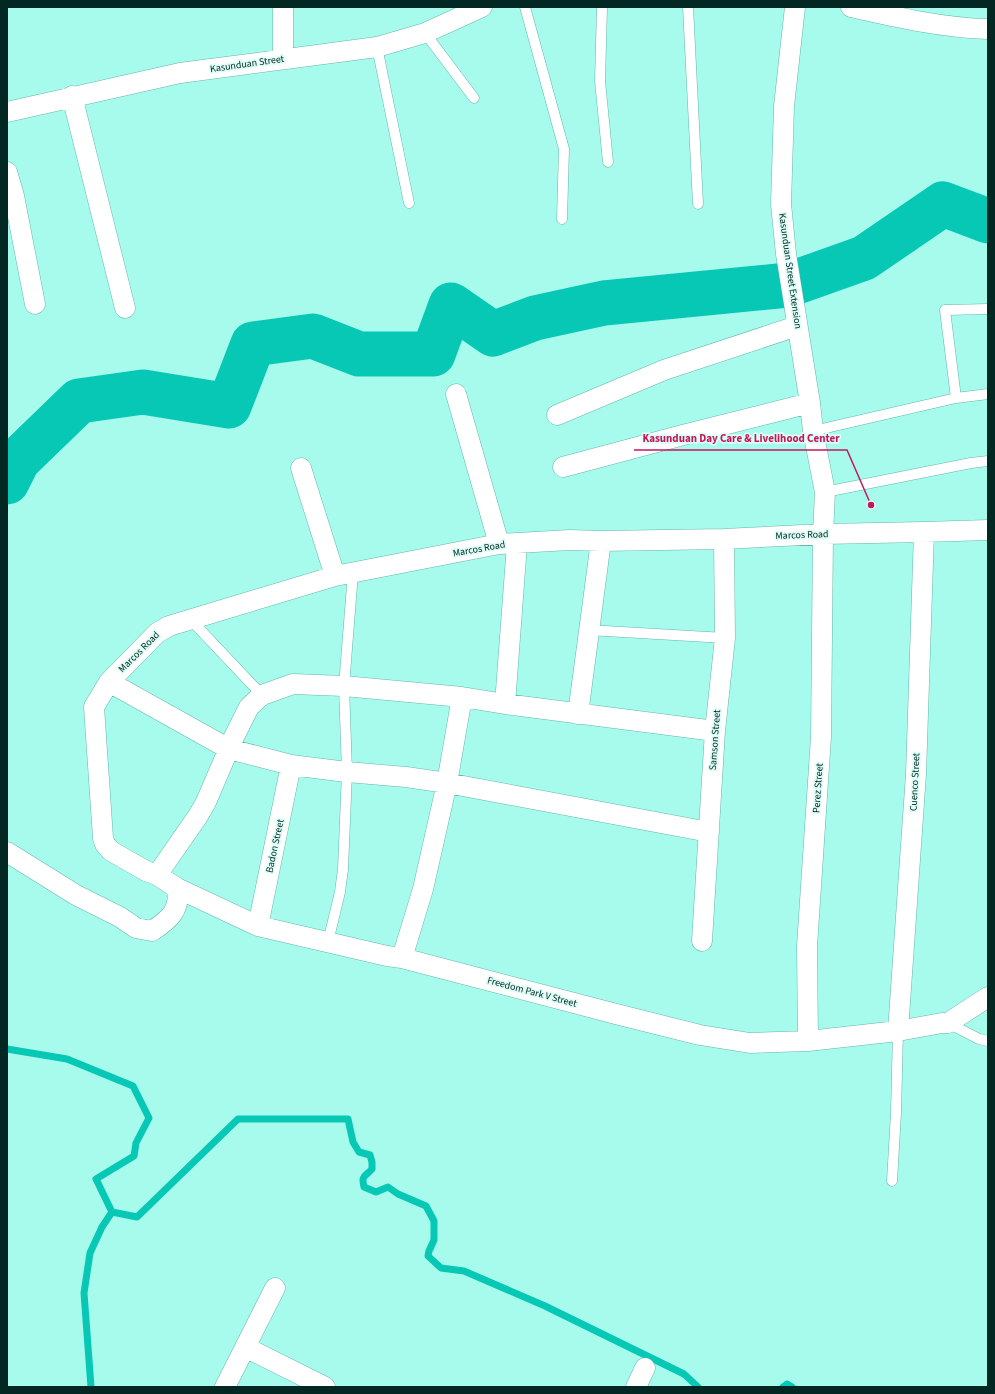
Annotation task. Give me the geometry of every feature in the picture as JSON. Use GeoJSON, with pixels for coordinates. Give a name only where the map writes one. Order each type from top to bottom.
{"type":"FeatureCollection","features":[{"type":"Feature","properties":{"kind":"street"},"geometry":{"type":"LineString","coordinates":[[282,7],[283,59]]}},
{"type":"Feature","properties":{"kind":"street","name":"Kasunduan Street"},"geometry":{"type":"LineString","coordinates":[[7,112],[72,96],[180,73],[376,47],[425,33],[482,7]]}},
{"type":"Feature","properties":{"kind":"street","name":"Kasunduan Street Extension"},"geometry":{"type":"LineString","coordinates":[[795,7],[784,106],[781,204],[786,254],[825,492],[823,534]]}},
{"type":"Feature","properties":{"kind":"street"},"geometry":{"type":"LineString","coordinates":[[851,7],[890,12],[972,28],[988,29]]}},
{"type":"Feature","properties":{"kind":"street"},"geometry":{"type":"LineString","coordinates":[[72,96],[125,308]]}},
{"type":"Feature","properties":{"kind":"street"},"geometry":{"type":"LineString","coordinates":[[7,172],[14,196],[35,304]]}},
{"type":"Feature","properties":{"kind":"street"},"geometry":{"type":"LineString","coordinates":[[558,415],[664,370],[797,326]]}},
{"type":"Feature","properties":{"kind":"street"},"geometry":{"type":"LineString","coordinates":[[456,394],[508,544],[505,704]]}},
{"type":"Feature","properties":{"kind":"street"},"geometry":{"type":"LineString","coordinates":[[563,467],[810,403]]}},
{"type":"Feature","properties":{"kind":"street"},"geometry":{"type":"LineString","coordinates":[[301,468],[344,575]]}},
{"type":"Feature","properties":{"kind":"street"},"geometry":{"type":"LineString","coordinates":[[988,530],[988,536]]}},
{"type":"Feature","properties":{"kind":"street","name":"Marcos Road"},"geometry":{"type":"LineString","coordinates":[[157,875],[146,871],[111,851],[105,844],[103,838],[94,707],[109,682],[157,633],[169,626],[344,575],[508,544],[570,540],[601,541],[724,539],[823,534],[988,530]]}},
{"type":"Feature","properties":{"kind":"street","name":"Cuenco Street"},"geometry":{"type":"LineString","coordinates":[[898,1031],[916,774],[924,532]]}},
{"type":"Feature","properties":{"kind":"street","name":"Perez Street"},"geometry":{"type":"LineString","coordinates":[[808,1041],[808,946],[821,737],[823,534]]}},
{"type":"Feature","properties":{"kind":"street","name":"Samson Street"},"geometry":{"type":"LineString","coordinates":[[702,941],[715,731],[725,638],[724,539]]}},
{"type":"Feature","properties":{"kind":"street"},"geometry":{"type":"LineString","coordinates":[[578,714],[601,541]]}},
{"type":"Feature","properties":{"kind":"street"},"geometry":{"type":"LineString","coordinates":[[109,682],[229,749],[292,765],[347,772],[406,777],[447,783],[709,832]]}},
{"type":"Feature","properties":{"kind":"street"},"geometry":{"type":"LineString","coordinates":[[157,875],[206,802],[249,707],[262,695],[294,684],[344,686],[462,697],[578,714],[715,731]]}},
{"type":"Feature","properties":{"kind":"street"},"geometry":{"type":"LineString","coordinates":[[402,958],[423,890],[447,783],[462,697]]}},
{"type":"Feature","properties":{"kind":"street","name":"Badon Street"},"geometry":{"type":"LineString","coordinates":[[258,926],[292,765]]}},
{"type":"Feature","properties":{"kind":"street"},"geometry":{"type":"LineString","coordinates":[[7,852],[76,895],[136,928],[143,930],[152,931],[159,927],[175,910],[178,897],[177,888]]}},
{"type":"Feature","properties":{"kind":"street","name":"Freedom Park V Street"},"geometry":{"type":"LineString","coordinates":[[157,875],[177,888],[258,926],[387,956],[402,958],[700,1035],[750,1043],[808,1041],[898,1031],[948,1023]]}},
{"type":"Feature","properties":{"kind":"street"},"geometry":{"type":"LineString","coordinates":[[948,1023],[988,997]]}},
{"type":"Feature","properties":{"kind":"street"},"geometry":{"type":"LineString","coordinates":[[225,1387],[275,1288]]}},
{"type":"Feature","properties":{"kind":"street"},"geometry":{"type":"LineString","coordinates":[[245,1347],[325,1387]]}},
{"type":"Feature","properties":{"kind":"street"},"geometry":{"type":"LineString","coordinates":[[636,1387],[645,1368]]}},
{"type":"Feature","properties":{"kind":"lane"},"geometry":{"type":"LineString","coordinates":[[525,7],[564,149],[562,219]]}},
{"type":"Feature","properties":{"kind":"lane"},"geometry":{"type":"LineString","coordinates":[[602,7],[600,81],[608,162]]}},
{"type":"Feature","properties":{"kind":"lane"},"geometry":{"type":"LineString","coordinates":[[688,7],[698,204]]}},
{"type":"Feature","properties":{"kind":"lane"},"geometry":{"type":"LineString","coordinates":[[425,33],[474,98]]}},
{"type":"Feature","properties":{"kind":"lane"},"geometry":{"type":"LineString","coordinates":[[376,47],[409,203]]}},
{"type":"Feature","properties":{"kind":"lane"},"geometry":{"type":"LineString","coordinates":[[956,398],[946,310],[988,309]]}},
{"type":"Feature","properties":{"kind":"lane"},"geometry":{"type":"LineString","coordinates":[[814,431],[956,398],[988,394]]}},
{"type":"Feature","properties":{"kind":"lane"},"geometry":{"type":"LineString","coordinates":[[825,492],[971,463],[988,461]]}},
{"type":"Feature","properties":{"kind":"lane"},"geometry":{"type":"LineString","coordinates":[[328,942],[340,892],[343,869],[347,772],[344,686],[344,575]]}},
{"type":"Feature","properties":{"kind":"lane"},"geometry":{"type":"LineString","coordinates":[[190,619],[262,695]]}},
{"type":"Feature","properties":{"kind":"lane"},"geometry":{"type":"LineString","coordinates":[[588,630],[725,638]]}},
{"type":"Feature","properties":{"kind":"lane"},"geometry":{"type":"LineString","coordinates":[[948,1023],[979,1039],[988,1041]]}},
{"type":"Feature","properties":{"kind":"lane"},"geometry":{"type":"LineString","coordinates":[[892,1181],[896,1113],[898,1031]]}},
{"type":"Feature","properties":{"kind":"waterway"},"geometry":{"type":"LineString","coordinates":[[7,482],[18,460],[79,401],[143,392],[229,406],[253,344],[313,336],[359,354],[433,354],[451,305],[493,334],[535,318],[604,303],[788,285],[864,258],[943,204],[988,221]]}},
{"type":"Feature","properties":{"kind":"waterway"},"geometry":{"type":"LineString","coordinates":[[7,1049],[67,1059],[133,1086],[149,1118],[136,1143],[134,1156],[96,1179],[112,1212],[137,1217],[238,1119],[348,1119],[353,1142],[359,1152],[370,1155],[372,1162],[372,1169],[363,1178],[364,1187],[376,1192],[388,1187],[398,1194],[426,1206],[434,1221],[434,1240],[428,1256],[441,1268],[464,1271],[545,1306],[684,1374],[698,1387]]}},
{"type":"Feature","properties":{"kind":"waterway"},"geometry":{"type":"LineString","coordinates":[[91,1387],[84,1293],[90,1253],[102,1227],[112,1212]]}},
{"type":"Feature","properties":{"kind":"waterway"},"geometry":{"type":"LineString","coordinates":[[783,1387],[787,1384],[792,1387]]}},
{"type":"Feature","properties":{"kind":"place","name":"Kasunduan Day Care & Livelihood Center"},"geometry":{"type":"Point","coordinates":[871,505]}}]}
